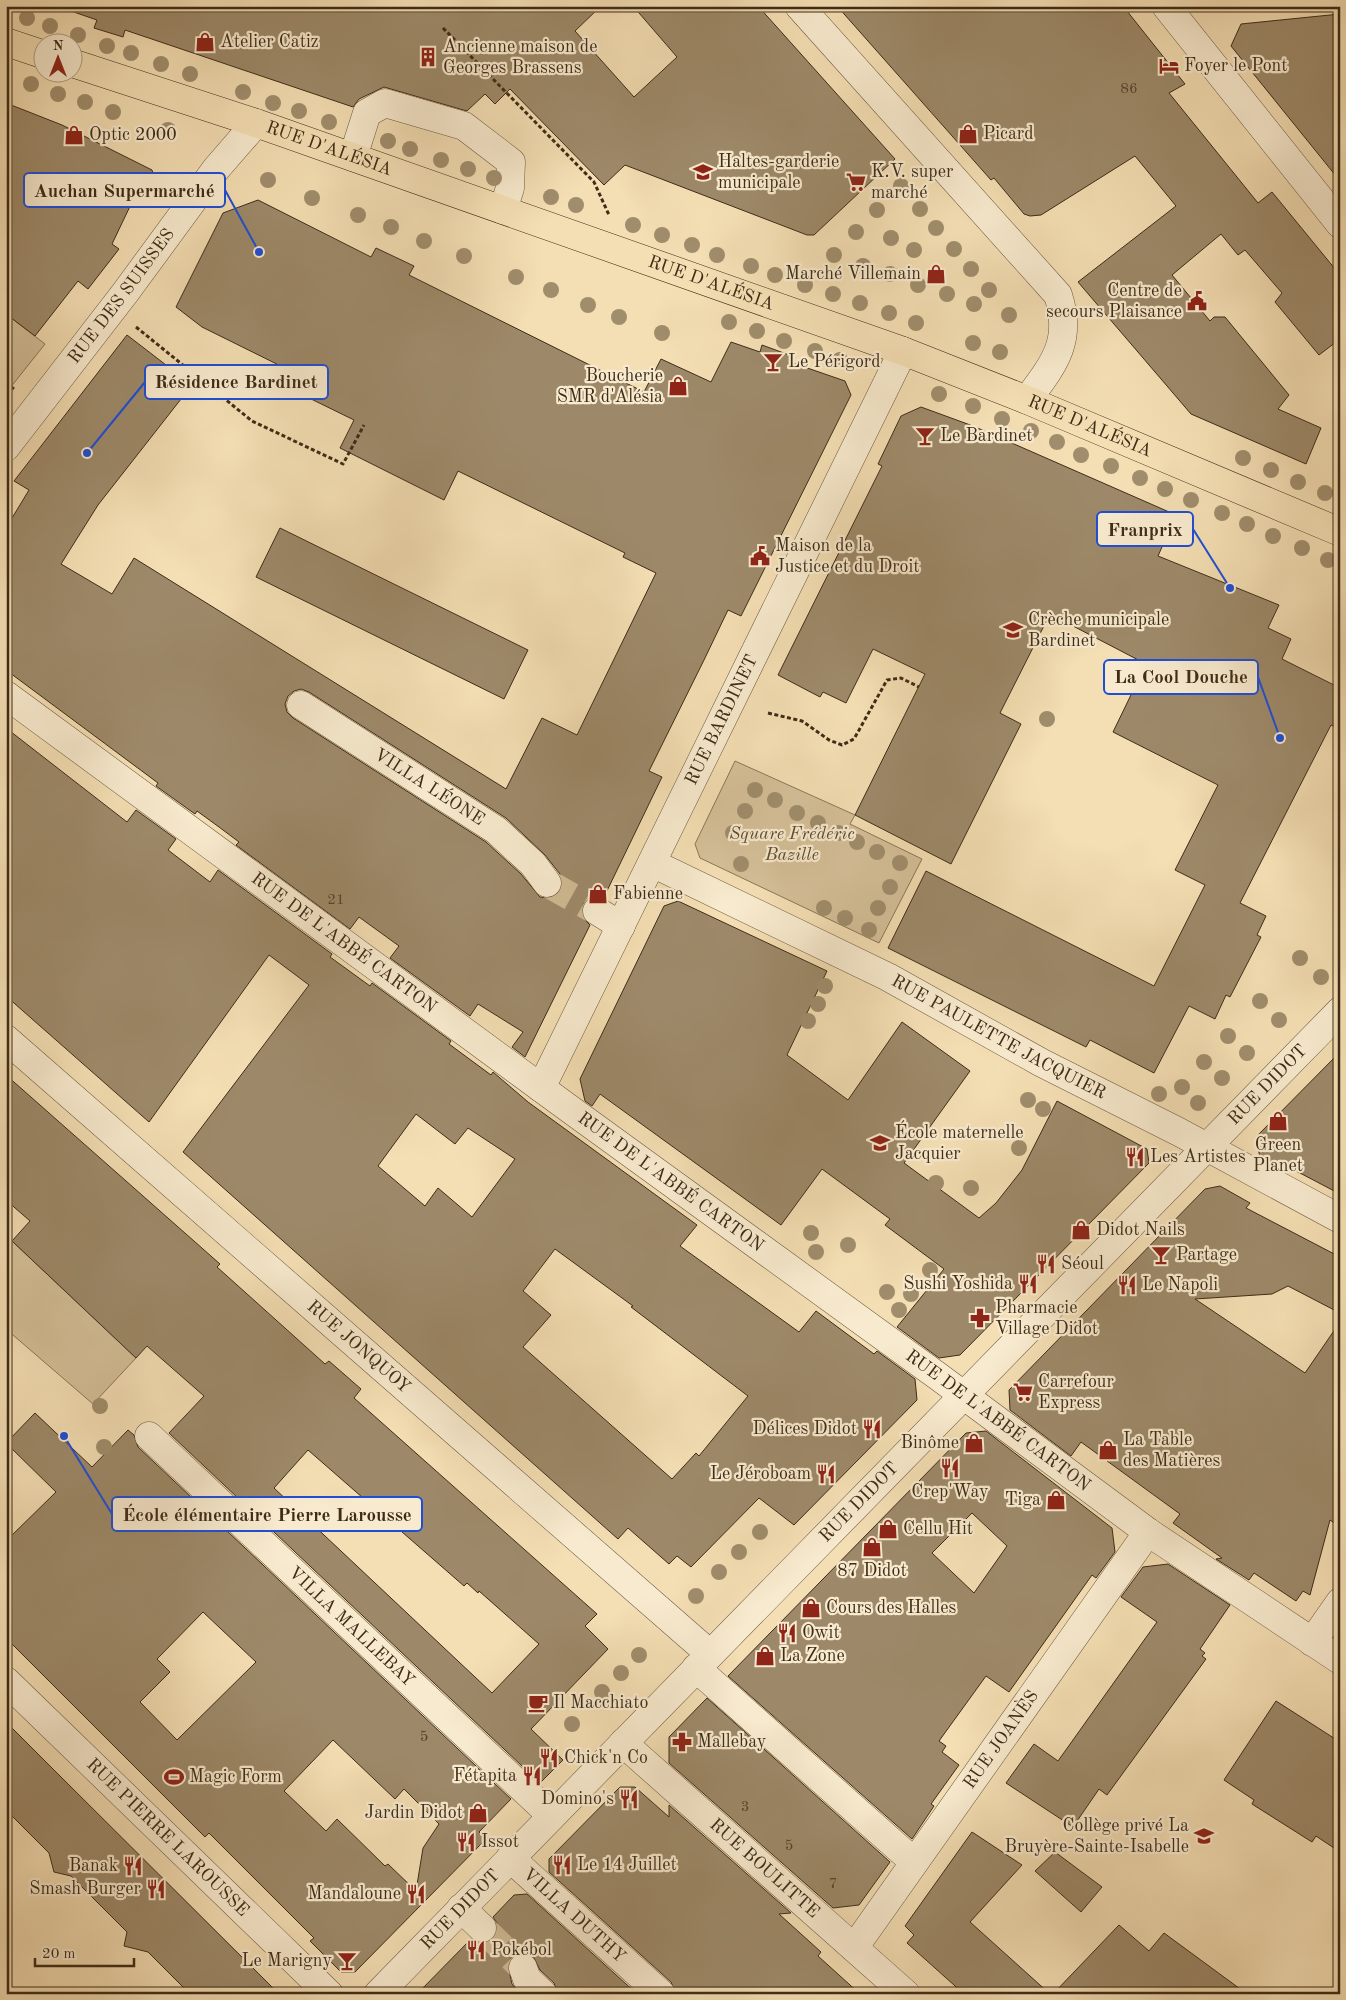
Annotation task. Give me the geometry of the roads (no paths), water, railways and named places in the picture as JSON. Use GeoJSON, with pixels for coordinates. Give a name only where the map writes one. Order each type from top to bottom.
{"type":"FeatureCollection","features":[{"type":"Feature","properties":{"kind":"main road"},"geometry":{"type":"LineString","coordinates":[[6,42],[32,51]]}},
{"type":"Feature","properties":{"kind":"main road","name":"RUE D'ALÉSIA"},"geometry":{"type":"LineString","coordinates":[[82,66],[256,123],[903,351],[1027,400],[1340,532]]}},
{"type":"Feature","properties":{"kind":"street"},"geometry":{"type":"LineString","coordinates":[[799,6],[1058,295],[1064,313],[1062,342],[1057,358],[1027,400]]}},
{"type":"Feature","properties":{"kind":"street"},"geometry":{"type":"LineString","coordinates":[[1166,6],[1340,224]]}},
{"type":"Feature","properties":{"kind":"street"},"geometry":{"type":"LineString","coordinates":[[352,157],[367,113],[385,103],[464,126],[511,162],[510,188],[504,210]]}},
{"type":"Feature","properties":{"kind":"street","name":"RUE DES SUISSES"},"geometry":{"type":"LineString","coordinates":[[6,447],[119,301],[216,169],[256,123]]}},
{"type":"Feature","properties":{"kind":"street","name":"RUE BARDINET"},"geometry":{"type":"LineString","coordinates":[[541,1088],[903,351]]}},
{"type":"Feature","properties":{"kind":"street","name":"RUE DE L'ABBÉ CARTON"},"geometry":{"type":"LineString","coordinates":[[6,695],[541,1088],[964,1395],[1148,1532],[1340,1660]]}},
{"type":"Feature","properties":{"kind":"street","name":"VILLA LÉONE"},"geometry":{"type":"LineString","coordinates":[[301,706],[496,830],[533,864],[547,883]]}},
{"type":"Feature","properties":{"kind":"street","name":"RUE PAULETTE JACQUIER"},"geometry":{"type":"LineString","coordinates":[[652,862],[888,977],[1042,1063],[1206,1147],[1340,1219]]}},
{"type":"Feature","properties":{"kind":"street"},"geometry":{"type":"LineString","coordinates":[[597,911],[621,926]]}},
{"type":"Feature","properties":{"kind":"street","name":"RUE DIDOT"},"geometry":{"type":"LineString","coordinates":[[378,1994],[1340,1011]]}},
{"type":"Feature","properties":{"kind":"street","name":"RUE JONQUOY"},"geometry":{"type":"LineString","coordinates":[[6,1039],[703,1661],[914,1862]]}},
{"type":"Feature","properties":{"kind":"street","name":"VILLA MALLEBAY"},"geometry":{"type":"LineString","coordinates":[[149,1436],[552,1816]]}},
{"type":"Feature","properties":{"kind":"street","name":"RUE JOANÈS"},"geometry":{"type":"LineString","coordinates":[[854,1948],[1148,1532]]}},
{"type":"Feature","properties":{"kind":"street"},"geometry":{"type":"LineString","coordinates":[[1312,1642],[1340,1602]]}},
{"type":"Feature","properties":{"kind":"street","name":"RUE PIERRE LAROUSSE"},"geometry":{"type":"LineString","coordinates":[[6,1681],[329,1994]]}},
{"type":"Feature","properties":{"kind":"street","name":"RUE BOULITTE"},"geometry":{"type":"LineString","coordinates":[[623,1743],[906,1994]]}},
{"type":"Feature","properties":{"kind":"street","name":"VILLA DUTHY"},"geometry":{"type":"LineString","coordinates":[[510,1858],[660,1994]]}},
{"type":"Feature","properties":{"kind":"street"},"geometry":{"type":"LineString","coordinates":[[461,1908],[482,1928]]}},
{"type":"Feature","properties":{"kind":"street"},"geometry":{"type":"LineString","coordinates":[[523,1968],[527,1979],[543,1994]]}},
{"type":"Feature","properties":{"kind":"tunnel"},"geometry":{"type":"LineString","coordinates":[[547,883],[597,911]]}},
{"type":"Feature","properties":{"kind":"tunnel"},"geometry":{"type":"LineString","coordinates":[[482,1928],[523,1968]]}},
{"type":"Feature","properties":{"kind":"place","name":"Atelier Catiz"},"geometry":{"type":"Point","coordinates":[205,42]}},
{"type":"Feature","properties":{"kind":"place","name":"Ancienne maison de Georges Brassens"},"geometry":{"type":"Point","coordinates":[428,57]}},
{"type":"Feature","properties":{"kind":"place","name":"Foyer le Pont"},"geometry":{"type":"Point","coordinates":[1169,66]}},
{"type":"Feature","properties":{"kind":"place","name":"Picard"},"geometry":{"type":"Point","coordinates":[968,134]}},
{"type":"Feature","properties":{"kind":"place","name":"Optic 2000"},"geometry":{"type":"Point","coordinates":[74,135]}},
{"type":"Feature","properties":{"kind":"place","name":"Haltes-garderie municipale"},"geometry":{"type":"Point","coordinates":[703,172]}},
{"type":"Feature","properties":{"kind":"place","name":"K.V. super marché"},"geometry":{"type":"Point","coordinates":[856,182]}},
{"type":"Feature","properties":{"kind":"place","name":"Auchan Supermarché"},"geometry":{"type":"Point","coordinates":[259,252]}},
{"type":"Feature","properties":{"kind":"place","name":"Marché Villemain"},"geometry":{"type":"Point","coordinates":[936,274]}},
{"type":"Feature","properties":{"kind":"place","name":"Centre de secours Plaisance"},"geometry":{"type":"Point","coordinates":[1197,301]}},
{"type":"Feature","properties":{"kind":"place","name":"Le Périgord"},"geometry":{"type":"Point","coordinates":[773,362]}},
{"type":"Feature","properties":{"kind":"place","name":"Boucherie SMR d'Alésia"},"geometry":{"type":"Point","coordinates":[678,386]}},
{"type":"Feature","properties":{"kind":"place","name":"Le Bardinet"},"geometry":{"type":"Point","coordinates":[925,436]}},
{"type":"Feature","properties":{"kind":"place","name":"Résidence Bardinet"},"geometry":{"type":"Point","coordinates":[87,453]}},
{"type":"Feature","properties":{"kind":"place","name":"Maison de la Justice et du Droit"},"geometry":{"type":"Point","coordinates":[760,556]}},
{"type":"Feature","properties":{"kind":"place","name":"Franprix"},"geometry":{"type":"Point","coordinates":[1230,588]}},
{"type":"Feature","properties":{"kind":"place","name":"Crèche municipale Bardinet"},"geometry":{"type":"Point","coordinates":[1013,630]}},
{"type":"Feature","properties":{"kind":"place","name":"La Cool Douche"},"geometry":{"type":"Point","coordinates":[1280,738]}},
{"type":"Feature","properties":{"kind":"place","name":"Fabienne"},"geometry":{"type":"Point","coordinates":[598,894]}},
{"type":"Feature","properties":{"kind":"place","name":"Green Planet"},"geometry":{"type":"Point","coordinates":[1278,1121]}},
{"type":"Feature","properties":{"kind":"place","name":"École maternelle Jacquier"},"geometry":{"type":"Point","coordinates":[880,1143]}},
{"type":"Feature","properties":{"kind":"place","name":"Les Artistes"},"geometry":{"type":"Point","coordinates":[1135,1157]}},
{"type":"Feature","properties":{"kind":"place","name":"Didot Nails"},"geometry":{"type":"Point","coordinates":[1081,1230]}},
{"type":"Feature","properties":{"kind":"place","name":"Partage"},"geometry":{"type":"Point","coordinates":[1161,1255]}},
{"type":"Feature","properties":{"kind":"place","name":"Séoul"},"geometry":{"type":"Point","coordinates":[1046,1264]}},
{"type":"Feature","properties":{"kind":"place","name":"Sushi Yoshida"},"geometry":{"type":"Point","coordinates":[1028,1284]}},
{"type":"Feature","properties":{"kind":"place","name":"Le Napoli"},"geometry":{"type":"Point","coordinates":[1127,1285]}},
{"type":"Feature","properties":{"kind":"place","name":"Pharmacie Village Didot"},"geometry":{"type":"Point","coordinates":[980,1318]}},
{"type":"Feature","properties":{"kind":"place","name":"Carrefour Express"},"geometry":{"type":"Point","coordinates":[1023,1392]}},
{"type":"Feature","properties":{"kind":"place","name":"Délices Didot"},"geometry":{"type":"Point","coordinates":[872,1429]}},
{"type":"Feature","properties":{"kind":"place","name":"École élémentaire Pierre Larousse"},"geometry":{"type":"Point","coordinates":[64,1436]}},
{"type":"Feature","properties":{"kind":"place","name":"Binôme"},"geometry":{"type":"Point","coordinates":[974,1443]}},
{"type":"Feature","properties":{"kind":"place","name":"La Table des Matières"},"geometry":{"type":"Point","coordinates":[1108,1450]}},
{"type":"Feature","properties":{"kind":"place","name":"Crep'Way"},"geometry":{"type":"Point","coordinates":[950,1468]}},
{"type":"Feature","properties":{"kind":"place","name":"Le Jéroboam"},"geometry":{"type":"Point","coordinates":[826,1474]}},
{"type":"Feature","properties":{"kind":"place","name":"Tiga"},"geometry":{"type":"Point","coordinates":[1056,1500]}},
{"type":"Feature","properties":{"kind":"place","name":"Cellu Hit"},"geometry":{"type":"Point","coordinates":[888,1529]}},
{"type":"Feature","properties":{"kind":"place","name":"87 Didot"},"geometry":{"type":"Point","coordinates":[872,1547]}},
{"type":"Feature","properties":{"kind":"place","name":"Cours des Halles"},"geometry":{"type":"Point","coordinates":[811,1608]}},
{"type":"Feature","properties":{"kind":"place","name":"Owit"},"geometry":{"type":"Point","coordinates":[787,1633]}},
{"type":"Feature","properties":{"kind":"place","name":"La Zone"},"geometry":{"type":"Point","coordinates":[765,1656]}},
{"type":"Feature","properties":{"kind":"place","name":"Il Macchiato"},"geometry":{"type":"Point","coordinates":[538,1703]}},
{"type":"Feature","properties":{"kind":"place","name":"Mallebay"},"geometry":{"type":"Point","coordinates":[682,1742]}},
{"type":"Feature","properties":{"kind":"place","name":"Chick'n Co"},"geometry":{"type":"Point","coordinates":[549,1758]}},
{"type":"Feature","properties":{"kind":"place","name":"Fétapita"},"geometry":{"type":"Point","coordinates":[532,1776]}},
{"type":"Feature","properties":{"kind":"place","name":"Magic Form"},"geometry":{"type":"Point","coordinates":[174,1777]}},
{"type":"Feature","properties":{"kind":"place","name":"Domino's"},"geometry":{"type":"Point","coordinates":[629,1799]}},
{"type":"Feature","properties":{"kind":"place","name":"Jardin Didot"},"geometry":{"type":"Point","coordinates":[478,1813]}},
{"type":"Feature","properties":{"kind":"place","name":"Collège privé La Bruyère-Sainte-Isabelle"},"geometry":{"type":"Point","coordinates":[1204,1836]}},
{"type":"Feature","properties":{"kind":"place","name":"Issot"},"geometry":{"type":"Point","coordinates":[466,1842]}},
{"type":"Feature","properties":{"kind":"place","name":"Le 14 Juillet"},"geometry":{"type":"Point","coordinates":[562,1865]}},
{"type":"Feature","properties":{"kind":"place","name":"Banak"},"geometry":{"type":"Point","coordinates":[133,1866]}},
{"type":"Feature","properties":{"kind":"place","name":"Smash Burger"},"geometry":{"type":"Point","coordinates":[156,1889]}},
{"type":"Feature","properties":{"kind":"place","name":"Mandaloune"},"geometry":{"type":"Point","coordinates":[416,1894]}},
{"type":"Feature","properties":{"kind":"place","name":"Pokébol"},"geometry":{"type":"Point","coordinates":[476,1950]}},
{"type":"Feature","properties":{"kind":"place","name":"Le Marigny"},"geometry":{"type":"Point","coordinates":[347,1961]}},
{"type":"Feature","properties":{"kind":"park label","name":"Square Frédéric Bazille"},"geometry":{"type":"Point","coordinates":[792,844]}}]}
